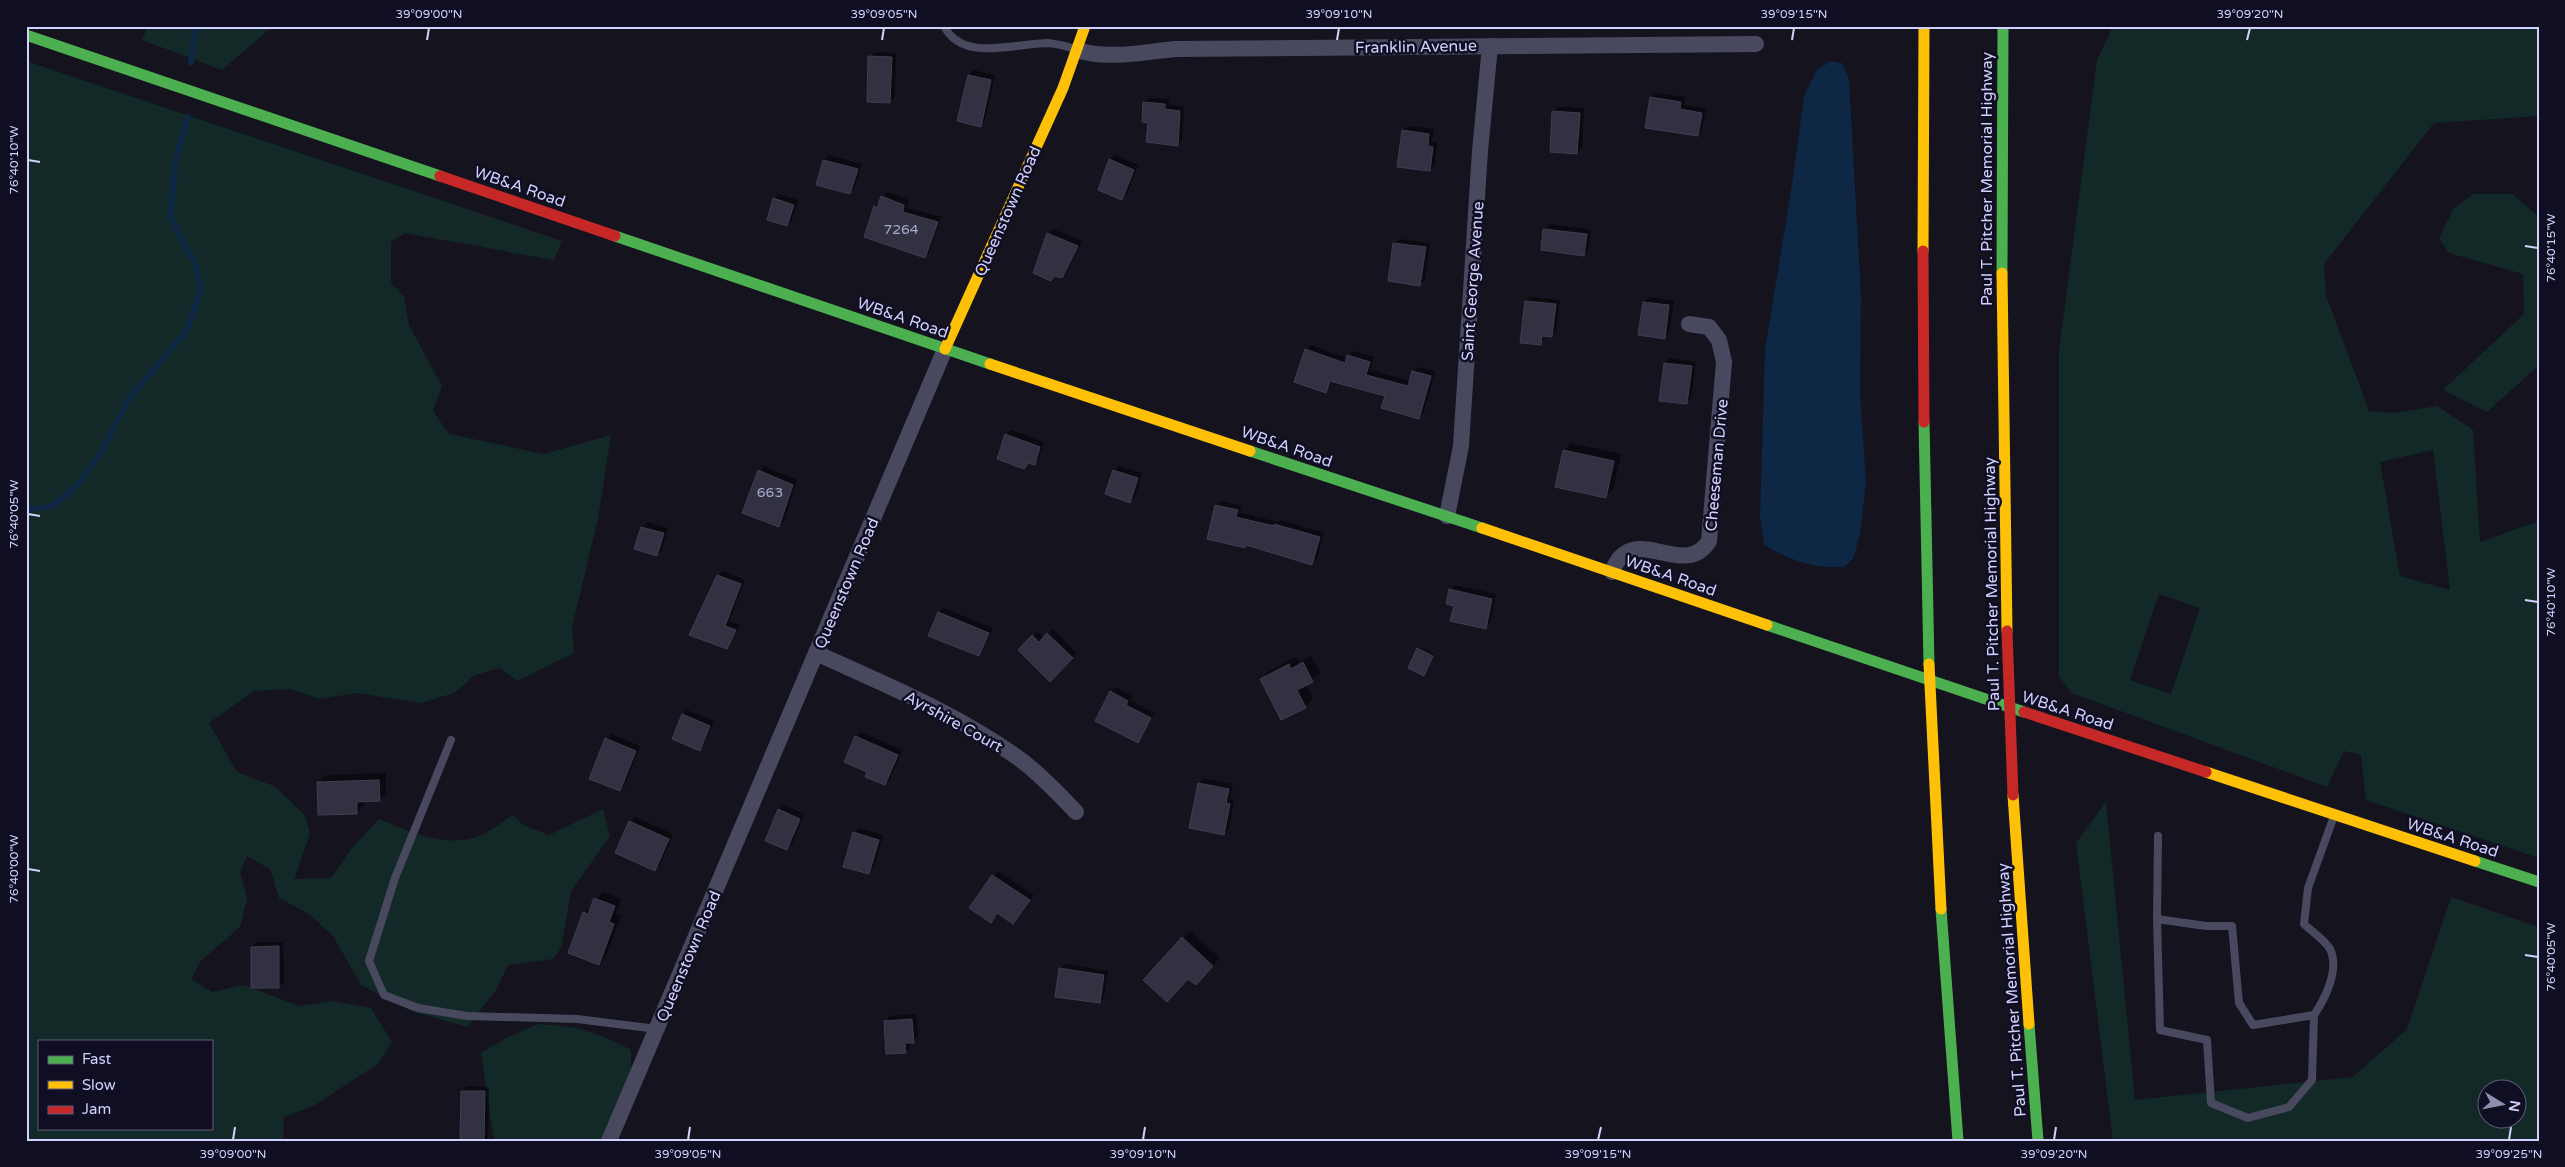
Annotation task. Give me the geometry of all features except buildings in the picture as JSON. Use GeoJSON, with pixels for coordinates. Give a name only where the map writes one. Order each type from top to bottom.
{"type":"FeatureCollection","features":[{"type":"Feature","properties":{"kind":"main road","name":"Queenstown Road"},"geometry":{"type":"LineString","coordinates":[[945,349],[1062,88],[1085,26]]}},
{"type":"Feature","properties":{"kind":"main road"},"geometry":{"type":"LineString","coordinates":[[1924,26],[1922,308],[1927,616],[1935,804],[1958,1141]]}},
{"type":"Feature","properties":{"kind":"main road","name":"Paul T. Pitcher Memorial Highway"},"geometry":{"type":"LineString","coordinates":[[2004,26],[2001,308],[2007,611],[2013,789],[2038,1141]]}},
{"type":"Feature","properties":{"kind":"main road","name":"WB&A Road"},"geometry":{"type":"LineString","coordinates":[[26,34],[945,349],[1448,516],[1870,661],[2539,882]]}},
{"type":"Feature","properties":{"kind":"street","name":"Franklin Avenue"},"geometry":{"type":"LineString","coordinates":[[1077,50],[1092,54],[1110,55],[1175,49],[1756,44]]}},
{"type":"Feature","properties":{"kind":"street","name":"Saint George Avenue"},"geometry":{"type":"LineString","coordinates":[[1448,516],[1461,446],[1480,151],[1490,46]]}},
{"type":"Feature","properties":{"kind":"street","name":"Cheeseman Drive"},"geometry":{"type":"LineString","coordinates":[[1612,572],[1617,558],[1624,552],[1634,549],[1692,555],[1702,552],[1709,541],[1724,362],[1719,340],[1709,328],[1689,324]]}},
{"type":"Feature","properties":{"kind":"street","name":"Queenstown Road"},"geometry":{"type":"LineString","coordinates":[[609,1141],[945,349]]}},
{"type":"Feature","properties":{"kind":"street","name":"Ayrshire Court"},"geometry":{"type":"LineString","coordinates":[[816,653],[928,704],[977,731],[1022,761],[1076,812]]}},
{"type":"Feature","properties":{"kind":"lane"},"geometry":{"type":"LineString","coordinates":[[944,26],[952,38],[971,48],[1051,43],[1077,50]]}},
{"type":"Feature","properties":{"kind":"lane"},"geometry":{"type":"LineString","coordinates":[[451,740],[395,878],[369,961],[384,995],[418,1008],[467,1016],[577,1018],[657,1029]]}},
{"type":"Feature","properties":{"kind":"lane"},"geometry":{"type":"LineString","coordinates":[[2158,836],[2157,919],[2160,1030],[2207,1040],[2211,1104],[2248,1118],[2290,1107],[2312,1080],[2314,1015],[2324,1000],[2333,970],[2330,949],[2304,924],[2308,888],[2334,815]]}},
{"type":"Feature","properties":{"kind":"lane"},"geometry":{"type":"LineString","coordinates":[[2157,919],[2206,926],[2232,926],[2239,1002],[2253,1025],[2314,1015]]}},
{"type":"Feature","properties":{"kind":"green space"},"geometry":{"type":"Polygon","coordinates":[[[148,26],[273,26],[222,70],[142,40],[148,26]]]}},
{"type":"Feature","properties":{"kind":"green space"},"geometry":{"type":"Polygon","coordinates":[[[2113,26],[2539,26],[2539,116],[2434,123],[2324,264],[2326,295],[2369,411],[2394,413],[2437,406],[2473,430],[2480,542],[2539,521],[2539,858],[2366,800],[2361,755],[2344,751],[2327,787],[2072,693],[2059,677],[2059,350],[2097,60],[2113,26]],[[2433,450],[2380,462],[2400,576],[2450,590],[2433,450]],[[2159,594],[2130,680],[2171,694],[2200,608],[2159,594]]]}},
{"type":"Feature","properties":{"kind":"green space"},"geometry":{"type":"Polygon","coordinates":[[[26,61],[562,241],[554,260],[405,233],[391,242],[391,283],[404,296],[409,325],[442,386],[433,411],[449,434],[544,454],[611,435],[598,519],[572,627],[574,653],[517,681],[500,668],[475,675],[454,693],[421,703],[357,693],[320,699],[291,689],[254,691],[209,723],[237,772],[274,786],[305,815],[310,834],[294,879],[331,878],[352,848],[379,819],[426,837],[451,841],[464,840],[481,835],[513,815],[523,825],[549,835],[603,809],[610,836],[571,891],[561,948],[553,959],[508,965],[496,990],[467,1027],[411,1011],[361,985],[333,936],[309,914],[279,898],[270,869],[247,856],[240,872],[247,899],[240,927],[200,962],[191,979],[212,992],[244,985],[299,1006],[334,1001],[371,1008],[392,1042],[378,1064],[315,1105],[284,1117],[283,1141],[26,1141],[26,61]]]}},
{"type":"Feature","properties":{"kind":"green space"},"geometry":{"type":"Polygon","coordinates":[[[2473,194],[2512,194],[2539,217],[2539,365],[2487,412],[2443,390],[2524,314],[2523,274],[2449,253],[2439,238],[2454,208],[2473,194]]]}},
{"type":"Feature","properties":{"kind":"green space"},"geometry":{"type":"Polygon","coordinates":[[[2106,802],[2135,1100],[2353,1077],[2407,1029],[2451,897],[2539,927],[2539,1141],[2113,1141],[2076,843],[2106,802]]]}},
{"type":"Feature","properties":{"kind":"green space"},"geometry":{"type":"Polygon","coordinates":[[[538,1024],[564,1026],[586,1031],[607,1038],[631,1050],[631,1075],[601,1141],[494,1141],[481,1053],[508,1037],[538,1024]]]}},
{"type":"Feature","properties":{"kind":"water"},"geometry":{"type":"Polygon","coordinates":[[[1831,61],[1842,63],[1849,79],[1861,296],[1860,392],[1866,483],[1860,533],[1854,557],[1844,567],[1812,565],[1784,555],[1764,545],[1760,517],[1765,349],[1793,178],[1804,96],[1817,70],[1831,61]]]}},
{"type":"Feature","properties":{"kind":"waterway"},"geometry":{"type":"LineString","coordinates":[[191,63],[195,29],[198,26]]}},
{"type":"Feature","properties":{"kind":"waterway"},"geometry":{"type":"LineString","coordinates":[[26,510],[52,506],[78,485],[103,449],[128,400],[187,330],[201,289],[195,263],[181,240],[171,217],[175,162],[188,116]]}},
{"type":"Feature","properties":{"kind":"traffic: fast"},"geometry":{"type":"LineString","coordinates":[[2002,273],[2003,26]]}},
{"type":"Feature","properties":{"kind":"traffic: fast"},"geometry":{"type":"LineString","coordinates":[[26,35],[440,176]]}},
{"type":"Feature","properties":{"kind":"traffic: fast"},"geometry":{"type":"LineString","coordinates":[[615,236],[990,364]]}},
{"type":"Feature","properties":{"kind":"traffic: fast"},"geometry":{"type":"LineString","coordinates":[[1924,422],[1929,664]]}},
{"type":"Feature","properties":{"kind":"traffic: fast"},"geometry":{"type":"LineString","coordinates":[[1250,451],[1482,528]]}},
{"type":"Feature","properties":{"kind":"traffic: fast"},"geometry":{"type":"LineString","coordinates":[[1767,625],[2024,712]]}},
{"type":"Feature","properties":{"kind":"traffic: fast"},"geometry":{"type":"LineString","coordinates":[[2475,861],[2539,882]]}},
{"type":"Feature","properties":{"kind":"traffic: fast"},"geometry":{"type":"LineString","coordinates":[[1941,909],[1958,1141]]}},
{"type":"Feature","properties":{"kind":"traffic: fast"},"geometry":{"type":"LineString","coordinates":[[2029,1024],[2038,1141]]}},
{"type":"Feature","properties":{"kind":"traffic: slow"},"geometry":{"type":"LineString","coordinates":[[945,349],[1063,88],[1085,26]]}},
{"type":"Feature","properties":{"kind":"traffic: slow"},"geometry":{"type":"LineString","coordinates":[[1923,251],[1924,26]]}},
{"type":"Feature","properties":{"kind":"traffic: slow"},"geometry":{"type":"LineString","coordinates":[[2002,273],[2007,631]]}},
{"type":"Feature","properties":{"kind":"traffic: slow"},"geometry":{"type":"LineString","coordinates":[[990,364],[1250,451]]}},
{"type":"Feature","properties":{"kind":"traffic: slow"},"geometry":{"type":"LineString","coordinates":[[1482,528],[1767,625]]}},
{"type":"Feature","properties":{"kind":"traffic: slow"},"geometry":{"type":"LineString","coordinates":[[1929,664],[1941,909]]}},
{"type":"Feature","properties":{"kind":"traffic: slow"},"geometry":{"type":"LineString","coordinates":[[2206,772],[2475,861]]}},
{"type":"Feature","properties":{"kind":"traffic: slow"},"geometry":{"type":"LineString","coordinates":[[2013,795],[2029,1024]]}},
{"type":"Feature","properties":{"kind":"traffic: jam"},"geometry":{"type":"LineString","coordinates":[[440,176],[615,236]]}},
{"type":"Feature","properties":{"kind":"traffic: jam"},"geometry":{"type":"LineString","coordinates":[[1923,251],[1924,422]]}},
{"type":"Feature","properties":{"kind":"traffic: jam"},"geometry":{"type":"LineString","coordinates":[[2007,631],[2013,795]]}},
{"type":"Feature","properties":{"kind":"traffic: jam"},"geometry":{"type":"LineString","coordinates":[[2024,712],[2206,772]]}}]}
